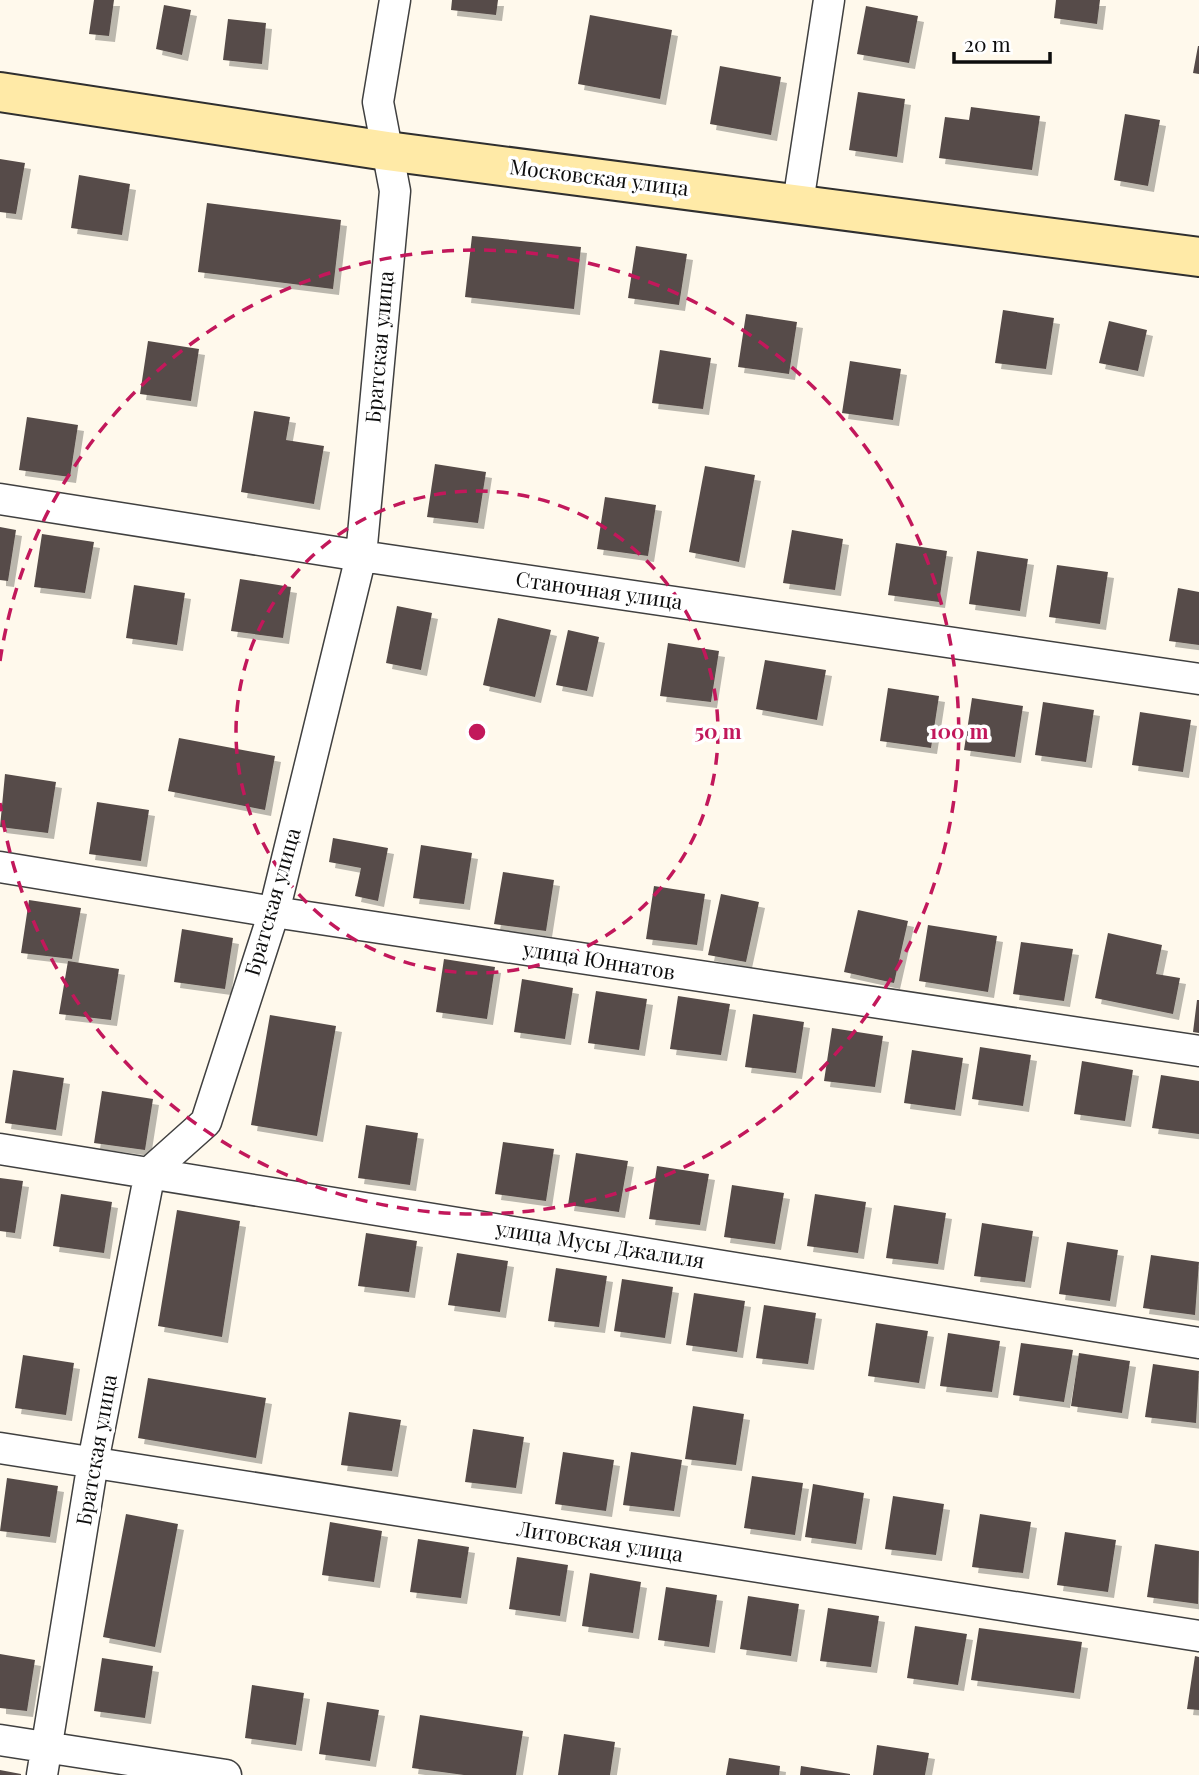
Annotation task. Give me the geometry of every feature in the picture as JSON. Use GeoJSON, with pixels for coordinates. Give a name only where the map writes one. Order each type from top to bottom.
{"type":"FeatureCollection","features":[{"type":"Feature","properties":{"kind":"street","name":"Братская улица"},"geometry":{"type":"LineString","coordinates":[[45,1761],[93,1462],[150,1172],[206,1122],[274,912],[361,556],[395,191],[378,102],[395,0]]}},
{"type":"Feature","properties":{"kind":"street"},"geometry":{"type":"LineString","coordinates":[[798,203],[829,0]]}},
{"type":"Feature","properties":{"kind":"street","name":"Московская улица"},"geometry":{"type":"LineString","coordinates":[[0,92],[387,151],[1199,257]]}},
{"type":"Feature","properties":{"kind":"street","name":"Станочная улица"},"geometry":{"type":"LineString","coordinates":[[0,499],[361,556],[1199,679]]}},
{"type":"Feature","properties":{"kind":"street","name":"улица Юннатов"},"geometry":{"type":"LineString","coordinates":[[0,867],[274,912],[1199,1051]]}},
{"type":"Feature","properties":{"kind":"street","name":"улица Мусы Джалиля"},"geometry":{"type":"LineString","coordinates":[[0,1149],[1199,1343]]}},
{"type":"Feature","properties":{"kind":"street","name":"Литовская улица"},"geometry":{"type":"LineString","coordinates":[[0,1448],[1199,1636]]}},
{"type":"Feature","properties":{"kind":"street"},"geometry":{"type":"LineString","coordinates":[[0,1740],[45,1761],[226,1775]]}},
{"type":"Feature","properties":{"kind":"building"},"geometry":{"type":"Polygon","coordinates":[[[94,0],[114,0],[109,36],[89,34],[94,0]]]}},
{"type":"Feature","properties":{"kind":"building"},"geometry":{"type":"Polygon","coordinates":[[[452,0],[498,0],[496,15],[451,10],[452,0]]]}},
{"type":"Feature","properties":{"kind":"building"},"geometry":{"type":"Polygon","coordinates":[[[1056,0],[1100,0],[1097,24],[1054,18],[1056,0]]]}},
{"type":"Feature","properties":{"kind":"building"},"geometry":{"type":"Polygon","coordinates":[[[164,5],[191,10],[182,55],[156,49],[164,5]]]}},
{"type":"Feature","properties":{"kind":"building"},"geometry":{"type":"Polygon","coordinates":[[[866,6],[918,16],[909,63],[857,54],[866,6]]]}},
{"type":"Feature","properties":{"kind":"building"},"geometry":{"type":"Polygon","coordinates":[[[590,15],[672,30],[660,99],[578,84],[590,15]]]}},
{"type":"Feature","properties":{"kind":"building"},"geometry":{"type":"Polygon","coordinates":[[[228,19],[266,23],[262,64],[223,60],[228,19]]]}},
{"type":"Feature","properties":{"kind":"building"},"geometry":{"type":"Polygon","coordinates":[[[1199,46],[1199,74],[1193,73],[1199,46]]]}},
{"type":"Feature","properties":{"kind":"building"},"geometry":{"type":"Polygon","coordinates":[[[720,66],[781,77],[771,135],[710,124],[720,66]]]}},
{"type":"Feature","properties":{"kind":"building"},"geometry":{"type":"Polygon","coordinates":[[[858,92],[905,99],[897,157],[849,150],[858,92]]]}},
{"type":"Feature","properties":{"kind":"building"},"geometry":{"type":"Polygon","coordinates":[[[971,107],[1040,116],[1032,170],[939,158],[945,117],[969,120],[971,107]]]}},
{"type":"Feature","properties":{"kind":"building"},"geometry":{"type":"Polygon","coordinates":[[[1125,114],[1160,120],[1148,186],[1114,180],[1125,114]]]}},
{"type":"Feature","properties":{"kind":"building"},"geometry":{"type":"Polygon","coordinates":[[[0,159],[25,163],[16,214],[0,212],[0,159]]]}},
{"type":"Feature","properties":{"kind":"building"},"geometry":{"type":"Polygon","coordinates":[[[79,175],[130,184],[122,235],[71,228],[79,175]]]}},
{"type":"Feature","properties":{"kind":"building"},"geometry":{"type":"Polygon","coordinates":[[[207,203],[341,220],[333,289],[198,272],[207,203]]]}},
{"type":"Feature","properties":{"kind":"building"},"geometry":{"type":"Polygon","coordinates":[[[472,236],[581,247],[574,309],[465,297],[472,236]]]}},
{"type":"Feature","properties":{"kind":"building"},"geometry":{"type":"Polygon","coordinates":[[[636,246],[687,254],[679,305],[628,298],[636,246]]]}},
{"type":"Feature","properties":{"kind":"building"},"geometry":{"type":"Polygon","coordinates":[[[1003,310],[1054,318],[1046,369],[995,363],[1003,310]]]}},
{"type":"Feature","properties":{"kind":"building"},"geometry":{"type":"Polygon","coordinates":[[[746,314],[797,322],[789,374],[738,367],[746,314]]]}},
{"type":"Feature","properties":{"kind":"building"},"geometry":{"type":"Polygon","coordinates":[[[1109,321],[1147,330],[1138,371],[1099,363],[1109,321]]]}},
{"type":"Feature","properties":{"kind":"building"},"geometry":{"type":"Polygon","coordinates":[[[148,341],[199,349],[191,401],[140,394],[148,341]]]}},
{"type":"Feature","properties":{"kind":"building"},"geometry":{"type":"Polygon","coordinates":[[[660,350],[711,358],[703,409],[652,403],[660,350]]]}},
{"type":"Feature","properties":{"kind":"building"},"geometry":{"type":"Polygon","coordinates":[[[850,361],[901,369],[893,420],[842,413],[850,361]]]}},
{"type":"Feature","properties":{"kind":"building"},"geometry":{"type":"Polygon","coordinates":[[[254,411],[290,417],[286,440],[324,446],[314,504],[241,492],[254,411]]]}},
{"type":"Feature","properties":{"kind":"building"},"geometry":{"type":"Polygon","coordinates":[[[27,417],[78,425],[70,477],[19,470],[27,417]]]}},
{"type":"Feature","properties":{"kind":"building"},"geometry":{"type":"Polygon","coordinates":[[[435,464],[486,472],[478,523],[427,517],[435,464]]]}},
{"type":"Feature","properties":{"kind":"building"},"geometry":{"type":"Polygon","coordinates":[[[705,466],[755,475],[739,562],[689,552],[705,466]]]}},
{"type":"Feature","properties":{"kind":"building"},"geometry":{"type":"Polygon","coordinates":[[[605,497],[656,505],[648,556],[597,549],[605,497]]]}},
{"type":"Feature","properties":{"kind":"building"},"geometry":{"type":"Polygon","coordinates":[[[0,527],[16,530],[8,581],[0,580],[0,527]]]}},
{"type":"Feature","properties":{"kind":"building"},"geometry":{"type":"Polygon","coordinates":[[[792,530],[843,539],[835,590],[783,583],[792,530]]]}},
{"type":"Feature","properties":{"kind":"building"},"geometry":{"type":"Polygon","coordinates":[[[42,534],[94,542],[85,593],[34,587],[42,534]]]}},
{"type":"Feature","properties":{"kind":"building"},"geometry":{"type":"Polygon","coordinates":[[[896,543],[947,551],[939,602],[888,595],[896,543]]]}},
{"type":"Feature","properties":{"kind":"building"},"geometry":{"type":"Polygon","coordinates":[[[977,551],[1028,559],[1020,611],[969,604],[977,551]]]}},
{"type":"Feature","properties":{"kind":"building"},"geometry":{"type":"Polygon","coordinates":[[[1057,565],[1108,572],[1100,624],[1049,617],[1057,565]]]}},
{"type":"Feature","properties":{"kind":"building"},"geometry":{"type":"Polygon","coordinates":[[[240,579],[291,587],[283,638],[231,631],[240,579]]]}},
{"type":"Feature","properties":{"kind":"building"},"geometry":{"type":"Polygon","coordinates":[[[134,585],[185,593],[177,645],[126,638],[134,585]]]}},
{"type":"Feature","properties":{"kind":"building"},"geometry":{"type":"Polygon","coordinates":[[[1178,588],[1199,592],[1199,645],[1169,641],[1178,588]]]}},
{"type":"Feature","properties":{"kind":"building"},"geometry":{"type":"Polygon","coordinates":[[[397,606],[432,613],[421,670],[386,663],[397,606]]]}},
{"type":"Feature","properties":{"kind":"building"},"geometry":{"type":"Polygon","coordinates":[[[498,618],[551,630],[535,697],[483,685],[498,618]]]}},
{"type":"Feature","properties":{"kind":"building"},"geometry":{"type":"Polygon","coordinates":[[[568,630],[599,637],[587,691],[556,685],[568,630]]]}},
{"type":"Feature","properties":{"kind":"building"},"geometry":{"type":"Polygon","coordinates":[[[668,643],[719,651],[711,702],[660,696],[668,643]]]}},
{"type":"Feature","properties":{"kind":"building"},"geometry":{"type":"Polygon","coordinates":[[[765,660],[826,670],[817,720],[756,709],[765,660]]]}},
{"type":"Feature","properties":{"kind":"building"},"geometry":{"type":"Polygon","coordinates":[[[888,688],[939,696],[931,748],[880,741],[888,688]]]}},
{"type":"Feature","properties":{"kind":"building"},"geometry":{"type":"Polygon","coordinates":[[[972,698],[1023,706],[1015,757],[964,750],[972,698]]]}},
{"type":"Feature","properties":{"kind":"building"},"geometry":{"type":"Polygon","coordinates":[[[1043,702],[1094,710],[1086,762],[1035,755],[1043,702]]]}},
{"type":"Feature","properties":{"kind":"building"},"geometry":{"type":"Polygon","coordinates":[[[1140,712],[1191,720],[1183,772],[1132,765],[1140,712]]]}},
{"type":"Feature","properties":{"kind":"building"},"geometry":{"type":"Polygon","coordinates":[[[179,738],[275,756],[265,810],[168,791],[179,738]]]}},
{"type":"Feature","properties":{"kind":"building"},"geometry":{"type":"Polygon","coordinates":[[[5,774],[56,782],[48,833],[0,827],[5,774]]]}},
{"type":"Feature","properties":{"kind":"building"},"geometry":{"type":"Polygon","coordinates":[[[97,802],[149,810],[141,861],[89,854],[97,802]]]}},
{"type":"Feature","properties":{"kind":"building"},"geometry":{"type":"Polygon","coordinates":[[[333,838],[388,848],[378,901],[355,896],[361,868],[329,862],[333,838]]]}},
{"type":"Feature","properties":{"kind":"building"},"geometry":{"type":"Polygon","coordinates":[[[421,845],[472,853],[464,904],[413,898],[421,845]]]}},
{"type":"Feature","properties":{"kind":"building"},"geometry":{"type":"Polygon","coordinates":[[[503,872],[554,880],[546,931],[494,924],[503,872]]]}},
{"type":"Feature","properties":{"kind":"building"},"geometry":{"type":"Polygon","coordinates":[[[654,886],[705,894],[697,945],[646,939],[654,886]]]}},
{"type":"Feature","properties":{"kind":"building"},"geometry":{"type":"Polygon","coordinates":[[[721,894],[759,902],[746,962],[708,955],[721,894]]]}},
{"type":"Feature","properties":{"kind":"building"},"geometry":{"type":"Polygon","coordinates":[[[29,900],[81,908],[72,959],[21,953],[29,900]]]}},
{"type":"Feature","properties":{"kind":"building"},"geometry":{"type":"Polygon","coordinates":[[[858,910],[908,921],[894,983],[844,972],[858,910]]]}},
{"type":"Feature","properties":{"kind":"building"},"geometry":{"type":"Polygon","coordinates":[[[928,925],[997,936],[988,992],[919,981],[928,925]]]}},
{"type":"Feature","properties":{"kind":"building"},"geometry":{"type":"Polygon","coordinates":[[[182,929],[233,938],[225,989],[174,982],[182,929]]]}},
{"type":"Feature","properties":{"kind":"building"},"geometry":{"type":"Polygon","coordinates":[[[1108,933],[1162,945],[1156,974],[1180,978],[1173,1014],[1095,998],[1108,933]]]}},
{"type":"Feature","properties":{"kind":"building"},"geometry":{"type":"Polygon","coordinates":[[[1021,942],[1073,949],[1064,1001],[1013,994],[1021,942]]]}},
{"type":"Feature","properties":{"kind":"building"},"geometry":{"type":"Polygon","coordinates":[[[444,959],[495,967],[487,1019],[436,1012],[444,959]]]}},
{"type":"Feature","properties":{"kind":"building"},"geometry":{"type":"Polygon","coordinates":[[[68,961],[119,969],[111,1020],[59,1014],[68,961]]]}},
{"type":"Feature","properties":{"kind":"building"},"geometry":{"type":"Polygon","coordinates":[[[522,979],[573,988],[565,1039],[514,1032],[522,979]]]}},
{"type":"Feature","properties":{"kind":"building"},"geometry":{"type":"Polygon","coordinates":[[[596,991],[647,999],[639,1050],[588,1043],[596,991]]]}},
{"type":"Feature","properties":{"kind":"building"},"geometry":{"type":"Polygon","coordinates":[[[678,996],[730,1004],[721,1055],[670,1049],[678,996]]]}},
{"type":"Feature","properties":{"kind":"building"},"geometry":{"type":"Polygon","coordinates":[[[1199,1000],[1199,1033],[1193,1032],[1199,1000]]]}},
{"type":"Feature","properties":{"kind":"building"},"geometry":{"type":"Polygon","coordinates":[[[753,1014],[804,1022],[796,1073],[745,1067],[753,1014]]]}},
{"type":"Feature","properties":{"kind":"building"},"geometry":{"type":"Polygon","coordinates":[[[270,1015],[336,1026],[317,1136],[251,1125],[270,1015]]]}},
{"type":"Feature","properties":{"kind":"building"},"geometry":{"type":"Polygon","coordinates":[[[832,1028],[883,1036],[875,1087],[824,1081],[832,1028]]]}},
{"type":"Feature","properties":{"kind":"building"},"geometry":{"type":"Polygon","coordinates":[[[980,1047],[1031,1055],[1023,1106],[972,1099],[980,1047]]]}},
{"type":"Feature","properties":{"kind":"building"},"geometry":{"type":"Polygon","coordinates":[[[912,1050],[963,1058],[955,1110],[904,1103],[912,1050]]]}},
{"type":"Feature","properties":{"kind":"building"},"geometry":{"type":"Polygon","coordinates":[[[1082,1061],[1133,1070],[1125,1121],[1074,1114],[1082,1061]]]}},
{"type":"Feature","properties":{"kind":"building"},"geometry":{"type":"Polygon","coordinates":[[[13,1070],[64,1078],[56,1130],[5,1123],[13,1070]]]}},
{"type":"Feature","properties":{"kind":"building"},"geometry":{"type":"Polygon","coordinates":[[[1161,1075],[1199,1081],[1199,1134],[1152,1128],[1161,1075]]]}},
{"type":"Feature","properties":{"kind":"building"},"geometry":{"type":"Polygon","coordinates":[[[102,1091],[153,1099],[145,1150],[94,1143],[102,1091]]]}},
{"type":"Feature","properties":{"kind":"building"},"geometry":{"type":"Polygon","coordinates":[[[366,1125],[418,1133],[410,1185],[358,1178],[366,1125]]]}},
{"type":"Feature","properties":{"kind":"building"},"geometry":{"type":"Polygon","coordinates":[[[503,1142],[554,1149],[546,1201],[495,1194],[503,1142]]]}},
{"type":"Feature","properties":{"kind":"building"},"geometry":{"type":"Polygon","coordinates":[[[576,1153],[628,1161],[619,1212],[568,1205],[576,1153]]]}},
{"type":"Feature","properties":{"kind":"building"},"geometry":{"type":"Polygon","coordinates":[[[657,1166],[709,1174],[700,1225],[649,1219],[657,1166]]]}},
{"type":"Feature","properties":{"kind":"building"},"geometry":{"type":"Polygon","coordinates":[[[0,1178],[23,1181],[15,1233],[0,1231],[0,1178]]]}},
{"type":"Feature","properties":{"kind":"building"},"geometry":{"type":"Polygon","coordinates":[[[732,1185],[784,1193],[775,1244],[724,1237],[732,1185]]]}},
{"type":"Feature","properties":{"kind":"building"},"geometry":{"type":"Polygon","coordinates":[[[61,1194],[112,1202],[104,1253],[53,1246],[61,1194]]]}},
{"type":"Feature","properties":{"kind":"building"},"geometry":{"type":"Polygon","coordinates":[[[815,1194],[866,1202],[858,1253],[807,1246],[815,1194]]]}},
{"type":"Feature","properties":{"kind":"building"},"geometry":{"type":"Polygon","coordinates":[[[894,1205],[946,1213],[938,1264],[886,1258],[894,1205]]]}},
{"type":"Feature","properties":{"kind":"building"},"geometry":{"type":"Polygon","coordinates":[[[177,1210],[240,1221],[222,1337],[158,1326],[177,1210]]]}},
{"type":"Feature","properties":{"kind":"building"},"geometry":{"type":"Polygon","coordinates":[[[982,1223],[1033,1231],[1025,1282],[974,1276],[982,1223]]]}},
{"type":"Feature","properties":{"kind":"building"},"geometry":{"type":"Polygon","coordinates":[[[366,1233],[417,1241],[409,1292],[358,1286],[366,1233]]]}},
{"type":"Feature","properties":{"kind":"building"},"geometry":{"type":"Polygon","coordinates":[[[1067,1242],[1118,1250],[1110,1301],[1059,1294],[1067,1242]]]}},
{"type":"Feature","properties":{"kind":"building"},"geometry":{"type":"Polygon","coordinates":[[[457,1253],[508,1261],[500,1312],[448,1305],[457,1253]]]}},
{"type":"Feature","properties":{"kind":"building"},"geometry":{"type":"Polygon","coordinates":[[[1151,1255],[1199,1262],[1195,1315],[1143,1308],[1151,1255]]]}},
{"type":"Feature","properties":{"kind":"building"},"geometry":{"type":"Polygon","coordinates":[[[556,1268],[607,1276],[599,1327],[548,1321],[556,1268]]]}},
{"type":"Feature","properties":{"kind":"building"},"geometry":{"type":"Polygon","coordinates":[[[622,1279],[673,1287],[665,1338],[614,1331],[622,1279]]]}},
{"type":"Feature","properties":{"kind":"building"},"geometry":{"type":"Polygon","coordinates":[[[694,1293],[745,1301],[737,1352],[686,1345],[694,1293]]]}},
{"type":"Feature","properties":{"kind":"building"},"geometry":{"type":"Polygon","coordinates":[[[764,1305],[816,1313],[808,1364],[756,1358],[764,1305]]]}},
{"type":"Feature","properties":{"kind":"building"},"geometry":{"type":"Polygon","coordinates":[[[876,1323],[928,1331],[919,1383],[868,1376],[876,1323]]]}},
{"type":"Feature","properties":{"kind":"building"},"geometry":{"type":"Polygon","coordinates":[[[948,1333],[1000,1341],[992,1392],[940,1386],[948,1333]]]}},
{"type":"Feature","properties":{"kind":"building"},"geometry":{"type":"Polygon","coordinates":[[[1021,1343],[1073,1350],[1064,1402],[1013,1395],[1021,1343]]]}},
{"type":"Feature","properties":{"kind":"building"},"geometry":{"type":"Polygon","coordinates":[[[1079,1353],[1130,1361],[1122,1413],[1071,1406],[1079,1353]]]}},
{"type":"Feature","properties":{"kind":"building"},"geometry":{"type":"Polygon","coordinates":[[[23,1355],[74,1363],[66,1415],[15,1408],[23,1355]]]}},
{"type":"Feature","properties":{"kind":"building"},"geometry":{"type":"Polygon","coordinates":[[[1153,1364],[1199,1371],[1196,1423],[1145,1417],[1153,1364]]]}},
{"type":"Feature","properties":{"kind":"building"},"geometry":{"type":"Polygon","coordinates":[[[148,1378],[266,1398],[256,1458],[138,1438],[148,1378]]]}},
{"type":"Feature","properties":{"kind":"building"},"geometry":{"type":"Polygon","coordinates":[[[693,1406],[744,1414],[736,1465],[685,1459],[693,1406]]]}},
{"type":"Feature","properties":{"kind":"building"},"geometry":{"type":"Polygon","coordinates":[[[349,1412],[401,1420],[392,1471],[341,1465],[349,1412]]]}},
{"type":"Feature","properties":{"kind":"building"},"geometry":{"type":"Polygon","coordinates":[[[473,1429],[524,1437],[516,1488],[465,1482],[473,1429]]]}},
{"type":"Feature","properties":{"kind":"building"},"geometry":{"type":"Polygon","coordinates":[[[563,1452],[614,1460],[606,1511],[555,1504],[563,1452]]]}},
{"type":"Feature","properties":{"kind":"building"},"geometry":{"type":"Polygon","coordinates":[[[631,1452],[682,1460],[674,1511],[623,1505],[631,1452]]]}},
{"type":"Feature","properties":{"kind":"building"},"geometry":{"type":"Polygon","coordinates":[[[752,1476],[803,1483],[795,1535],[744,1528],[752,1476]]]}},
{"type":"Feature","properties":{"kind":"building"},"geometry":{"type":"Polygon","coordinates":[[[7,1478],[58,1486],[50,1537],[0,1531],[7,1478]]]}},
{"type":"Feature","properties":{"kind":"building"},"geometry":{"type":"Polygon","coordinates":[[[813,1484],[864,1493],[856,1544],[805,1537],[813,1484]]]}},
{"type":"Feature","properties":{"kind":"building"},"geometry":{"type":"Polygon","coordinates":[[[893,1496],[944,1504],[936,1555],[885,1549],[893,1496]]]}},
{"type":"Feature","properties":{"kind":"building"},"geometry":{"type":"Polygon","coordinates":[[[126,1514],[178,1524],[155,1647],[103,1637],[126,1514]]]}},
{"type":"Feature","properties":{"kind":"building"},"geometry":{"type":"Polygon","coordinates":[[[980,1514],[1031,1522],[1023,1573],[972,1567],[980,1514]]]}},
{"type":"Feature","properties":{"kind":"building"},"geometry":{"type":"Polygon","coordinates":[[[330,1522],[382,1531],[374,1582],[322,1575],[330,1522]]]}},
{"type":"Feature","properties":{"kind":"building"},"geometry":{"type":"Polygon","coordinates":[[[1065,1532],[1116,1540],[1108,1592],[1057,1585],[1065,1532]]]}},
{"type":"Feature","properties":{"kind":"building"},"geometry":{"type":"Polygon","coordinates":[[[418,1539],[469,1547],[461,1598],[410,1592],[418,1539]]]}},
{"type":"Feature","properties":{"kind":"building"},"geometry":{"type":"Polygon","coordinates":[[[1155,1544],[1199,1551],[1198,1604],[1147,1597],[1155,1544]]]}},
{"type":"Feature","properties":{"kind":"building"},"geometry":{"type":"Polygon","coordinates":[[[517,1557],[568,1565],[560,1616],[509,1609],[517,1557]]]}},
{"type":"Feature","properties":{"kind":"building"},"geometry":{"type":"Polygon","coordinates":[[[590,1573],[641,1582],[633,1633],[582,1626],[590,1573]]]}},
{"type":"Feature","properties":{"kind":"building"},"geometry":{"type":"Polygon","coordinates":[[[666,1587],[717,1595],[709,1647],[658,1640],[666,1587]]]}},
{"type":"Feature","properties":{"kind":"building"},"geometry":{"type":"Polygon","coordinates":[[[748,1596],[799,1604],[791,1656],[740,1649],[748,1596]]]}},
{"type":"Feature","properties":{"kind":"building"},"geometry":{"type":"Polygon","coordinates":[[[828,1608],[879,1616],[871,1667],[820,1661],[828,1608]]]}},
{"type":"Feature","properties":{"kind":"building"},"geometry":{"type":"Polygon","coordinates":[[[915,1626],[967,1634],[958,1685],[907,1678],[915,1626]]]}},
{"type":"Feature","properties":{"kind":"building"},"geometry":{"type":"Polygon","coordinates":[[[979,1628],[1082,1642],[1074,1693],[971,1680],[979,1628]]]}},
{"type":"Feature","properties":{"kind":"building"},"geometry":{"type":"Polygon","coordinates":[[[0,1654],[35,1660],[27,1711],[0,1708],[0,1654]]]}},
{"type":"Feature","properties":{"kind":"building"},"geometry":{"type":"Polygon","coordinates":[[[1195,1656],[1199,1657],[1199,1710],[1187,1709],[1195,1656]]]}},
{"type":"Feature","properties":{"kind":"building"},"geometry":{"type":"Polygon","coordinates":[[[102,1658],[153,1666],[145,1718],[94,1711],[102,1658]]]}},
{"type":"Feature","properties":{"kind":"building"},"geometry":{"type":"Polygon","coordinates":[[[252,1685],[304,1693],[296,1745],[245,1738],[252,1685]]]}},
{"type":"Feature","properties":{"kind":"building"},"geometry":{"type":"Polygon","coordinates":[[[327,1702],[379,1710],[370,1761],[319,1754],[327,1702]]]}},
{"type":"Feature","properties":{"kind":"building"},"geometry":{"type":"Polygon","coordinates":[[[420,1715],[523,1731],[516,1775],[464,1775],[412,1768],[420,1715]]]}},
{"type":"Feature","properties":{"kind":"building"},"geometry":{"type":"Polygon","coordinates":[[[564,1734],[615,1742],[610,1775],[558,1775],[564,1734]]]}},
{"type":"Feature","properties":{"kind":"building"},"geometry":{"type":"Polygon","coordinates":[[[877,1745],[929,1753],[925,1775],[873,1775],[877,1745]]]}},
{"type":"Feature","properties":{"kind":"building"},"geometry":{"type":"Polygon","coordinates":[[[729,1758],[780,1766],[779,1775],[726,1775],[729,1758]]]}},
{"type":"Feature","properties":{"kind":"building"},"geometry":{"type":"Polygon","coordinates":[[[801,1766],[850,1774],[850,1775],[800,1775],[801,1766]]]}},
{"type":"Feature","properties":{"kind":"building"},"geometry":{"type":"Polygon","coordinates":[[[0,1770],[21,1774],[21,1775],[0,1775],[0,1770]]]}}]}
